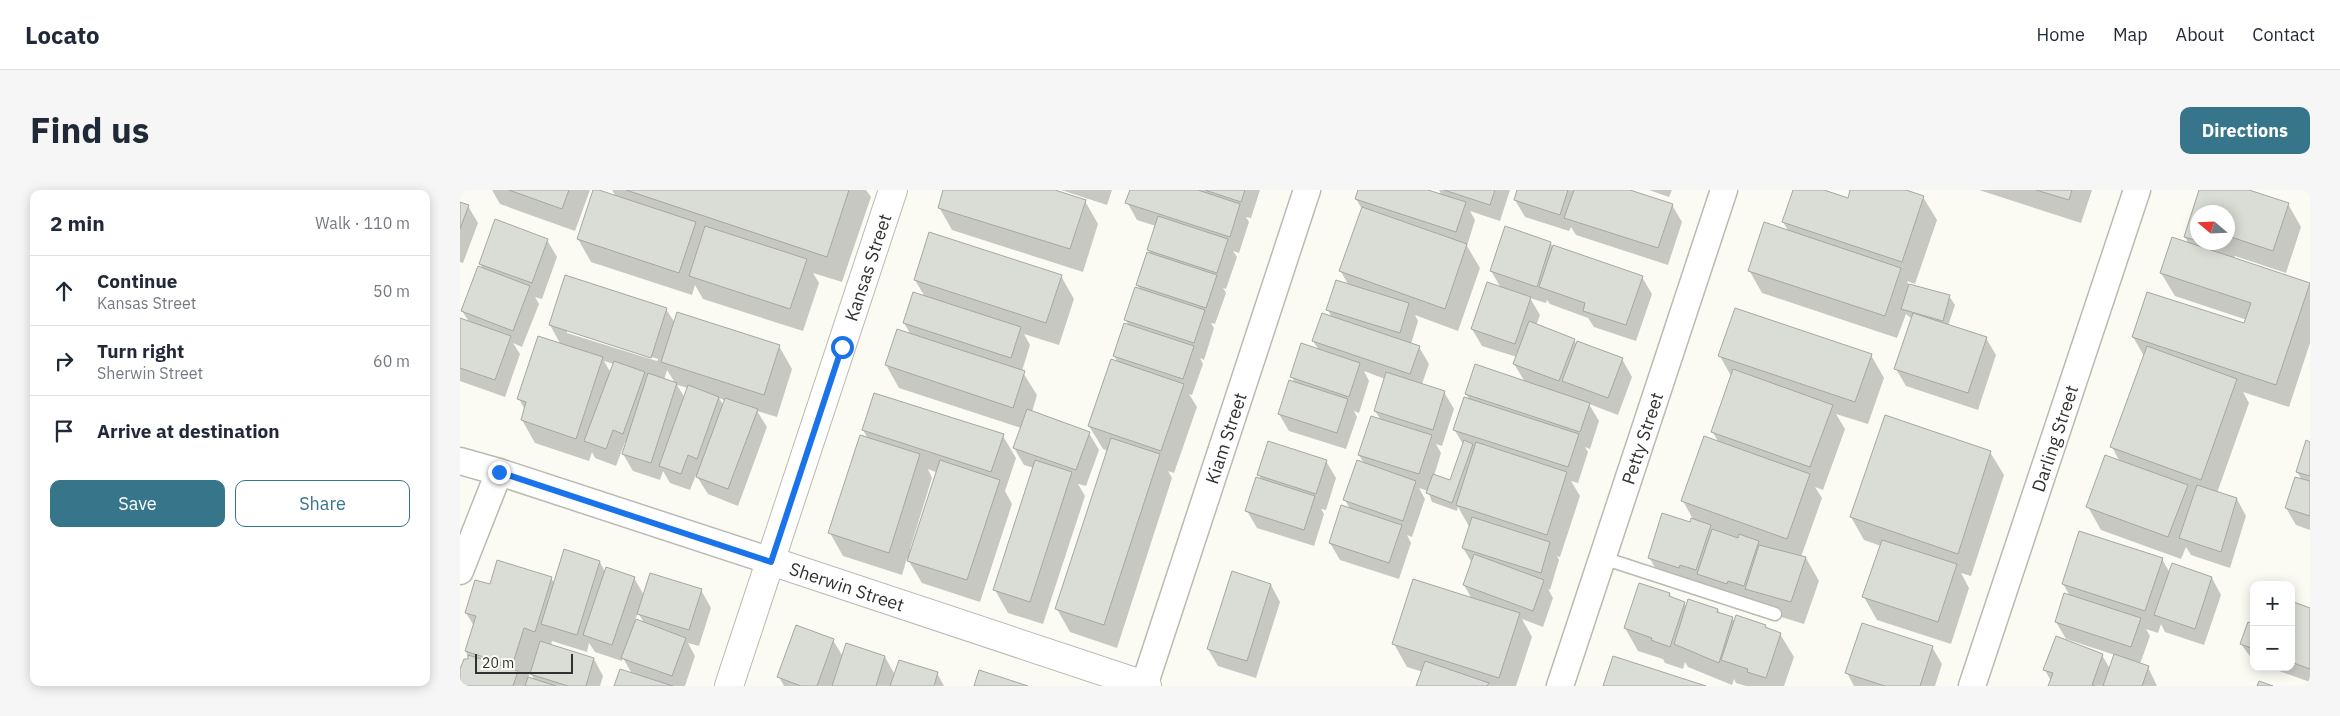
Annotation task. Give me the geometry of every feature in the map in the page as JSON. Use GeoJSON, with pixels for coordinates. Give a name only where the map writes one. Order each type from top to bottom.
{"type":"FeatureCollection","features":[{"type":"Feature","properties":{"kind":"street","name":"Kansas Street"},"geometry":{"type":"LineString","coordinates":[[729,686],[893,190]]}},
{"type":"Feature","properties":{"kind":"street","name":"Kiam Street"},"geometry":{"type":"LineString","coordinates":[[1145,686],[1307,190]]}},
{"type":"Feature","properties":{"kind":"street","name":"Petty Street"},"geometry":{"type":"LineString","coordinates":[[1560,686],[1724,190]]}},
{"type":"Feature","properties":{"kind":"street","name":"Darling Street"},"geometry":{"type":"LineString","coordinates":[[1972,686],[2137,190]]}},
{"type":"Feature","properties":{"kind":"street","name":"Sherwin Street"},"geometry":{"type":"LineString","coordinates":[[460,462],[499,472],[1145,686]]}},
{"type":"Feature","properties":{"kind":"street"},"geometry":{"type":"LineString","coordinates":[[460,571],[499,472]]}},
{"type":"Feature","properties":{"kind":"lane"},"geometry":{"type":"LineString","coordinates":[[1603,558],[1775,614]]}},
{"type":"Feature","properties":{"kind":"building"},"geometry":{"type":"Polygon","coordinates":[[[509,190],[569,190],[562,209],[509,190]]]}},
{"type":"Feature","properties":{"kind":"building"},"geometry":{"type":"Polygon","coordinates":[[[593,190],[599,190],[696,222],[679,273],[577,239],[593,190]]]}},
{"type":"Feature","properties":{"kind":"building"},"geometry":{"type":"Polygon","coordinates":[[[626,190],[849,190],[827,257],[626,190]]]}},
{"type":"Feature","properties":{"kind":"building"},"geometry":{"type":"Polygon","coordinates":[[[943,190],[1055,190],[1086,200],[1070,249],[938,208],[943,190]]]}},
{"type":"Feature","properties":{"kind":"building"},"geometry":{"type":"Polygon","coordinates":[[[1130,190],[1198,190],[1240,204],[1230,237],[1125,203],[1130,190]]]}},
{"type":"Feature","properties":{"kind":"building"},"geometry":{"type":"Polygon","coordinates":[[[1205,190],[1245,190],[1241,202],[1205,190]]]}},
{"type":"Feature","properties":{"kind":"building"},"geometry":{"type":"Polygon","coordinates":[[[1358,190],[1428,190],[1466,202],[1456,232],[1355,199],[1358,190]]]}},
{"type":"Feature","properties":{"kind":"building"},"geometry":{"type":"Polygon","coordinates":[[[1444,190],[1495,190],[1490,205],[1444,190]]]}},
{"type":"Feature","properties":{"kind":"building"},"geometry":{"type":"Polygon","coordinates":[[[1517,190],[1568,190],[1560,215],[1514,200],[1517,190]]]}},
{"type":"Feature","properties":{"kind":"building"},"geometry":{"type":"Polygon","coordinates":[[[1574,190],[1630,190],[1673,204],[1658,248],[1564,218],[1574,190]]]}},
{"type":"Feature","properties":{"kind":"building"},"geometry":{"type":"Polygon","coordinates":[[[1793,190],[1824,190],[1848,198],[1850,190],[1906,190],[1924,196],[1902,262],[1782,222],[1793,190]]]}},
{"type":"Feature","properties":{"kind":"building"},"geometry":{"type":"Polygon","coordinates":[[[2036,190],[2072,190],[2069,200],[2036,190]]]}},
{"type":"Feature","properties":{"kind":"building"},"geometry":{"type":"Polygon","coordinates":[[[2199,190],[2249,190],[2289,203],[2273,251],[2235,238],[2235,205],[2194,205],[2199,190]]]}},
{"type":"Feature","properties":{"kind":"building"},"geometry":{"type":"Polygon","coordinates":[[[460,202],[469,205],[460,229],[460,202]]]}},
{"type":"Feature","properties":{"kind":"building"},"geometry":{"type":"Polygon","coordinates":[[[1362,207],[1467,244],[1445,309],[1339,271],[1362,207]]]}},
{"type":"Feature","properties":{"kind":"building"},"geometry":{"type":"Polygon","coordinates":[[[1158,216],[1228,239],[1217,273],[1147,250],[1158,216]]]}},
{"type":"Feature","properties":{"kind":"building"},"geometry":{"type":"Polygon","coordinates":[[[2190,218],[2190,239],[2184,237],[2190,218]]]}},
{"type":"Feature","properties":{"kind":"building"},"geometry":{"type":"Polygon","coordinates":[[[495,219],[548,239],[532,283],[479,264],[495,219]]]}},
{"type":"Feature","properties":{"kind":"building"},"geometry":{"type":"Polygon","coordinates":[[[1764,222],[1901,268],[1885,316],[1748,271],[1764,222]]]}},
{"type":"Feature","properties":{"kind":"building"},"geometry":{"type":"Polygon","coordinates":[[[705,226],[807,259],[790,309],[689,276],[705,226]]]}},
{"type":"Feature","properties":{"kind":"building"},"geometry":{"type":"Polygon","coordinates":[[[1505,226],[1551,242],[1537,287],[1490,271],[1505,226]]]}},
{"type":"Feature","properties":{"kind":"building"},"geometry":{"type":"Polygon","coordinates":[[[929,232],[1062,275],[1046,323],[914,280],[929,232]]]}},
{"type":"Feature","properties":{"kind":"building"},"geometry":{"type":"Polygon","coordinates":[[[2172,237],[2190,243],[2190,250],[2211,250],[2310,283],[2276,385],[2132,337],[2147,292],[2244,323],[2251,303],[2160,273],[2172,237]]]}},
{"type":"Feature","properties":{"kind":"building"},"geometry":{"type":"Polygon","coordinates":[[[1553,245],[1643,276],[1626,325],[1583,311],[1585,303],[1539,287],[1553,245]]]}},
{"type":"Feature","properties":{"kind":"building"},"geometry":{"type":"Polygon","coordinates":[[[1147,252],[1217,275],[1206,308],[1136,285],[1147,252]]]}},
{"type":"Feature","properties":{"kind":"building"},"geometry":{"type":"Polygon","coordinates":[[[478,266],[530,286],[513,331],[461,311],[478,266]]]}},
{"type":"Feature","properties":{"kind":"building"},"geometry":{"type":"Polygon","coordinates":[[[565,275],[667,308],[651,358],[549,325],[565,275]]]}},
{"type":"Feature","properties":{"kind":"building"},"geometry":{"type":"Polygon","coordinates":[[[1336,280],[1409,303],[1400,333],[1326,310],[1336,280]]]}},
{"type":"Feature","properties":{"kind":"building"},"geometry":{"type":"Polygon","coordinates":[[[1487,282],[1531,297],[1515,344],[1471,329],[1487,282]]]}},
{"type":"Feature","properties":{"kind":"building"},"geometry":{"type":"Polygon","coordinates":[[[1909,284],[1950,295],[1943,321],[1901,309],[1909,284]]]}},
{"type":"Feature","properties":{"kind":"building"},"geometry":{"type":"Polygon","coordinates":[[[1135,287],[1205,310],[1194,343],[1124,320],[1135,287]]]}},
{"type":"Feature","properties":{"kind":"building"},"geometry":{"type":"Polygon","coordinates":[[[913,292],[1021,327],[1011,358],[903,323],[913,292]]]}},
{"type":"Feature","properties":{"kind":"building"},"geometry":{"type":"Polygon","coordinates":[[[1735,308],[1872,354],[1855,402],[1718,356],[1735,308]]]}},
{"type":"Feature","properties":{"kind":"building"},"geometry":{"type":"Polygon","coordinates":[[[677,312],[780,345],[764,395],[661,362],[677,312]]]}},
{"type":"Feature","properties":{"kind":"building"},"geometry":{"type":"Polygon","coordinates":[[[1322,313],[1420,346],[1410,374],[1312,341],[1322,313]]]}},
{"type":"Feature","properties":{"kind":"building"},"geometry":{"type":"Polygon","coordinates":[[[1913,313],[1987,337],[1968,393],[1894,369],[1913,313]]]}},
{"type":"Feature","properties":{"kind":"building"},"geometry":{"type":"Polygon","coordinates":[[[460,318],[511,336],[495,380],[460,368],[460,318]]]}},
{"type":"Feature","properties":{"kind":"building"},"geometry":{"type":"Polygon","coordinates":[[[1529,321],[1575,339],[1559,381],[1513,364],[1529,321]]]}},
{"type":"Feature","properties":{"kind":"building"},"geometry":{"type":"Polygon","coordinates":[[[1124,323],[1194,346],[1183,379],[1113,356],[1124,323]]]}},
{"type":"Feature","properties":{"kind":"building"},"geometry":{"type":"Polygon","coordinates":[[[897,329],[1025,371],[1013,408],[885,365],[897,329]]]}},
{"type":"Feature","properties":{"kind":"building"},"geometry":{"type":"Polygon","coordinates":[[[538,336],[603,357],[576,439],[521,420],[526,402],[517,399],[538,336]]]}},
{"type":"Feature","properties":{"kind":"building"},"geometry":{"type":"Polygon","coordinates":[[[1577,341],[1623,358],[1608,398],[1562,381],[1577,341]]]}},
{"type":"Feature","properties":{"kind":"building"},"geometry":{"type":"Polygon","coordinates":[[[1301,343],[1360,363],[1349,397],[1290,377],[1301,343]]]}},
{"type":"Feature","properties":{"kind":"building"},"geometry":{"type":"Polygon","coordinates":[[[2147,346],[2237,379],[2201,480],[2110,447],[2147,346]]]}},
{"type":"Feature","properties":{"kind":"building"},"geometry":{"type":"Polygon","coordinates":[[[1111,359],[1184,384],[1161,451],[1088,426],[1111,359]]]}},
{"type":"Feature","properties":{"kind":"building"},"geometry":{"type":"Polygon","coordinates":[[[614,361],[645,372],[623,434],[613,430],[606,449],[584,441],[614,361]]]}},
{"type":"Feature","properties":{"kind":"building"},"geometry":{"type":"Polygon","coordinates":[[[1475,364],[1590,403],[1580,432],[1465,394],[1475,364]]]}},
{"type":"Feature","properties":{"kind":"building"},"geometry":{"type":"Polygon","coordinates":[[[1733,369],[1833,405],[1810,467],[1711,432],[1733,369]]]}},
{"type":"Feature","properties":{"kind":"building"},"geometry":{"type":"Polygon","coordinates":[[[1386,372],[1445,391],[1433,430],[1374,411],[1386,372]]]}},
{"type":"Feature","properties":{"kind":"building"},"geometry":{"type":"Polygon","coordinates":[[[648,373],[677,383],[651,463],[622,454],[648,373]]]}},
{"type":"Feature","properties":{"kind":"building"},"geometry":{"type":"Polygon","coordinates":[[[1289,380],[1348,399],[1337,433],[1278,414],[1289,380]]]}},
{"type":"Feature","properties":{"kind":"building"},"geometry":{"type":"Polygon","coordinates":[[[688,385],[719,397],[697,459],[688,455],[681,474],[659,466],[688,385]]]}},
{"type":"Feature","properties":{"kind":"building"},"geometry":{"type":"Polygon","coordinates":[[[874,393],[1004,434],[991,472],[862,430],[874,393]]]}},
{"type":"Feature","properties":{"kind":"building"},"geometry":{"type":"Polygon","coordinates":[[[1464,397],[1579,434],[1568,467],[1453,430],[1464,397]]]}},
{"type":"Feature","properties":{"kind":"building"},"geometry":{"type":"Polygon","coordinates":[[[725,398],[758,409],[728,489],[696,477],[725,398]]]}},
{"type":"Feature","properties":{"kind":"building"},"geometry":{"type":"Polygon","coordinates":[[[1027,409],[1090,432],[1076,470],[1013,448],[1027,409]]]}},
{"type":"Feature","properties":{"kind":"building"},"geometry":{"type":"Polygon","coordinates":[[[1885,415],[1991,451],[1958,554],[1850,517],[1885,415]]]}},
{"type":"Feature","properties":{"kind":"building"},"geometry":{"type":"Polygon","coordinates":[[[1371,416],[1432,435],[1419,474],[1358,455],[1371,416]]]}},
{"type":"Feature","properties":{"kind":"building"},"geometry":{"type":"Polygon","coordinates":[[[860,435],[920,454],[889,553],[828,533],[860,435]]]}},
{"type":"Feature","properties":{"kind":"building"},"geometry":{"type":"Polygon","coordinates":[[[1704,436],[1810,474],[1787,539],[1681,501],[1704,436]]]}},
{"type":"Feature","properties":{"kind":"building"},"geometry":{"type":"Polygon","coordinates":[[[1111,438],[1160,454],[1104,625],[1055,609],[1111,438]]]}},
{"type":"Feature","properties":{"kind":"building"},"geometry":{"type":"Polygon","coordinates":[[[1464,440],[1473,444],[1452,503],[1426,493],[1433,474],[1450,480],[1464,440]]]}},
{"type":"Feature","properties":{"kind":"building"},"geometry":{"type":"Polygon","coordinates":[[[2306,440],[2310,442],[2310,476],[2296,472],[2306,440]]]}},
{"type":"Feature","properties":{"kind":"building"},"geometry":{"type":"Polygon","coordinates":[[[1268,441],[1327,460],[1316,494],[1257,475],[1268,441]]]}},
{"type":"Feature","properties":{"kind":"building"},"geometry":{"type":"Polygon","coordinates":[[[1476,442],[1567,472],[1547,535],[1456,505],[1476,442]]]}},
{"type":"Feature","properties":{"kind":"building"},"geometry":{"type":"Polygon","coordinates":[[[2105,455],[2188,485],[2168,537],[2086,507],[2105,455]]]}},
{"type":"Feature","properties":{"kind":"building"},"geometry":{"type":"Polygon","coordinates":[[[940,460],[1000,480],[967,580],[907,561],[940,460]]]}},
{"type":"Feature","properties":{"kind":"building"},"geometry":{"type":"Polygon","coordinates":[[[1035,460],[1072,472],[1030,602],[993,590],[1035,460]]]}},
{"type":"Feature","properties":{"kind":"building"},"geometry":{"type":"Polygon","coordinates":[[[1357,460],[1416,481],[1403,521],[1343,500],[1357,460]]]}},
{"type":"Feature","properties":{"kind":"building"},"geometry":{"type":"Polygon","coordinates":[[[1256,477],[1315,496],[1304,530],[1245,511],[1256,477]]]}},
{"type":"Feature","properties":{"kind":"building"},"geometry":{"type":"Polygon","coordinates":[[[2295,477],[2310,481],[2310,516],[2285,508],[2295,477]]]}},
{"type":"Feature","properties":{"kind":"building"},"geometry":{"type":"Polygon","coordinates":[[[2197,485],[2237,498],[2221,552],[2179,538],[2197,485]]]}},
{"type":"Feature","properties":{"kind":"building"},"geometry":{"type":"Polygon","coordinates":[[[1341,505],[1402,525],[1389,563],[1329,543],[1341,505]]]}},
{"type":"Feature","properties":{"kind":"building"},"geometry":{"type":"Polygon","coordinates":[[[1662,513],[1690,522],[1691,518],[1711,525],[1696,570],[1680,565],[1679,568],[1648,558],[1662,513]]]}},
{"type":"Feature","properties":{"kind":"building"},"geometry":{"type":"Polygon","coordinates":[[[1472,517],[1550,542],[1541,573],[1462,548],[1472,517]]]}},
{"type":"Feature","properties":{"kind":"building"},"geometry":{"type":"Polygon","coordinates":[[[1712,529],[1738,538],[1739,534],[1759,541],[1744,586],[1728,581],[1727,584],[1697,574],[1712,529]]]}},
{"type":"Feature","properties":{"kind":"building"},"geometry":{"type":"Polygon","coordinates":[[[2079,531],[2163,558],[2145,611],[2062,584],[2079,531]]]}},
{"type":"Feature","properties":{"kind":"building"},"geometry":{"type":"Polygon","coordinates":[[[1882,540],[1957,564],[1938,622],[1862,597],[1882,540]]]}},
{"type":"Feature","properties":{"kind":"building"},"geometry":{"type":"Polygon","coordinates":[[[1759,545],[1806,557],[1791,602],[1745,589],[1759,545]]]}},
{"type":"Feature","properties":{"kind":"building"},"geometry":{"type":"Polygon","coordinates":[[[564,549],[600,561],[577,635],[541,624],[564,549]]]}},
{"type":"Feature","properties":{"kind":"building"},"geometry":{"type":"Polygon","coordinates":[[[1474,554],[1544,580],[1533,611],[1463,585],[1474,554]]]}},
{"type":"Feature","properties":{"kind":"building"},"geometry":{"type":"Polygon","coordinates":[[[497,560],[552,577],[535,632],[524,628],[512,666],[465,651],[476,616],[465,613],[475,580],[490,584],[497,560]]]}},
{"type":"Feature","properties":{"kind":"building"},"geometry":{"type":"Polygon","coordinates":[[[2172,563],[2212,577],[2195,629],[2154,615],[2172,563]]]}},
{"type":"Feature","properties":{"kind":"building"},"geometry":{"type":"Polygon","coordinates":[[[606,567],[635,577],[612,645],[583,635],[606,567]]]}},
{"type":"Feature","properties":{"kind":"building"},"geometry":{"type":"Polygon","coordinates":[[[1232,571],[1271,584],[1247,661],[1207,649],[1232,571]]]}},
{"type":"Feature","properties":{"kind":"building"},"geometry":{"type":"Polygon","coordinates":[[[650,573],[702,589],[689,630],[637,614],[650,573]]]}},
{"type":"Feature","properties":{"kind":"building"},"geometry":{"type":"Polygon","coordinates":[[[1413,579],[1520,613],[1499,678],[1392,644],[1413,579]]]}},
{"type":"Feature","properties":{"kind":"building"},"geometry":{"type":"Polygon","coordinates":[[[1639,583],[1670,593],[1669,596],[1685,602],[1670,647],[1624,628],[1639,583]]]}},
{"type":"Feature","properties":{"kind":"building"},"geometry":{"type":"Polygon","coordinates":[[[2064,593],[2141,618],[2131,647],[2055,622],[2064,593]]]}},
{"type":"Feature","properties":{"kind":"building"},"geometry":{"type":"Polygon","coordinates":[[[1688,599],[1718,609],[1717,612],[1733,617],[1719,663],[1674,644],[1688,599]]]}},
{"type":"Feature","properties":{"kind":"building"},"geometry":{"type":"Polygon","coordinates":[[[2295,602],[2310,608],[2310,669],[2295,663],[2295,602]]]}},
{"type":"Feature","properties":{"kind":"building"},"geometry":{"type":"Polygon","coordinates":[[[1736,615],[1766,625],[1765,627],[1781,633],[1766,678],[1747,672],[1748,669],[1721,660],[1736,615]]]}},
{"type":"Feature","properties":{"kind":"building"},"geometry":{"type":"Polygon","coordinates":[[[636,619],[686,638],[672,676],[621,658],[636,619]]]}},
{"type":"Feature","properties":{"kind":"building"},"geometry":{"type":"Polygon","coordinates":[[[2248,622],[2250,623],[2250,648],[2240,644],[2248,622]]]}},
{"type":"Feature","properties":{"kind":"building"},"geometry":{"type":"Polygon","coordinates":[[[1862,623],[1933,646],[1920,686],[1885,686],[1845,673],[1862,623]]]}},
{"type":"Feature","properties":{"kind":"building"},"geometry":{"type":"Polygon","coordinates":[[[796,625],[834,639],[817,686],[801,686],[777,677],[796,625]]]}},
{"type":"Feature","properties":{"kind":"building"},"geometry":{"type":"Polygon","coordinates":[[[2056,636],[2103,654],[2092,685],[2095,686],[2048,686],[2053,673],[2043,670],[2056,636]]]}},
{"type":"Feature","properties":{"kind":"building"},"geometry":{"type":"Polygon","coordinates":[[[540,641],[594,658],[586,686],[568,686],[530,674],[540,641]]]}},
{"type":"Feature","properties":{"kind":"building"},"geometry":{"type":"Polygon","coordinates":[[[846,643],[885,656],[876,686],[832,686],[846,643]]]}},
{"type":"Feature","properties":{"kind":"building"},"geometry":{"type":"Polygon","coordinates":[[[2114,654],[2149,666],[2142,686],[2103,686],[2114,654]]]}},
{"type":"Feature","properties":{"kind":"building"},"geometry":{"type":"Polygon","coordinates":[[[468,655],[518,671],[513,686],[460,686],[460,669],[464,659],[468,659],[468,655]]]}},
{"type":"Feature","properties":{"kind":"building"},"geometry":{"type":"Polygon","coordinates":[[[1613,656],[1706,686],[1603,686],[1613,656]]]}},
{"type":"Feature","properties":{"kind":"building"},"geometry":{"type":"Polygon","coordinates":[[[899,660],[938,672],[934,686],[890,686],[899,660]]]}},
{"type":"Feature","properties":{"kind":"building"},"geometry":{"type":"Polygon","coordinates":[[[1425,661],[1489,683],[1487,686],[1416,686],[1425,661]]]}},
{"type":"Feature","properties":{"kind":"building"},"geometry":{"type":"Polygon","coordinates":[[[620,669],[673,686],[614,686],[620,669]]]}},
{"type":"Feature","properties":{"kind":"building"},"geometry":{"type":"Polygon","coordinates":[[[979,670],[1028,686],[974,686],[979,670]]]}},
{"type":"Feature","properties":{"kind":"building"},"geometry":{"type":"Polygon","coordinates":[[[528,677],[556,686],[525,686],[528,677]]]}},
{"type":"Feature","properties":{"kind":"building"},"geometry":{"type":"Polygon","coordinates":[[[2259,681],[2273,686],[2257,686],[2259,681]]]}},
{"type":"Feature","properties":{"kind":"route"},"geometry":{"type":"LineString","coordinates":[[499,472],[771,562],[842,347]]}}]}
